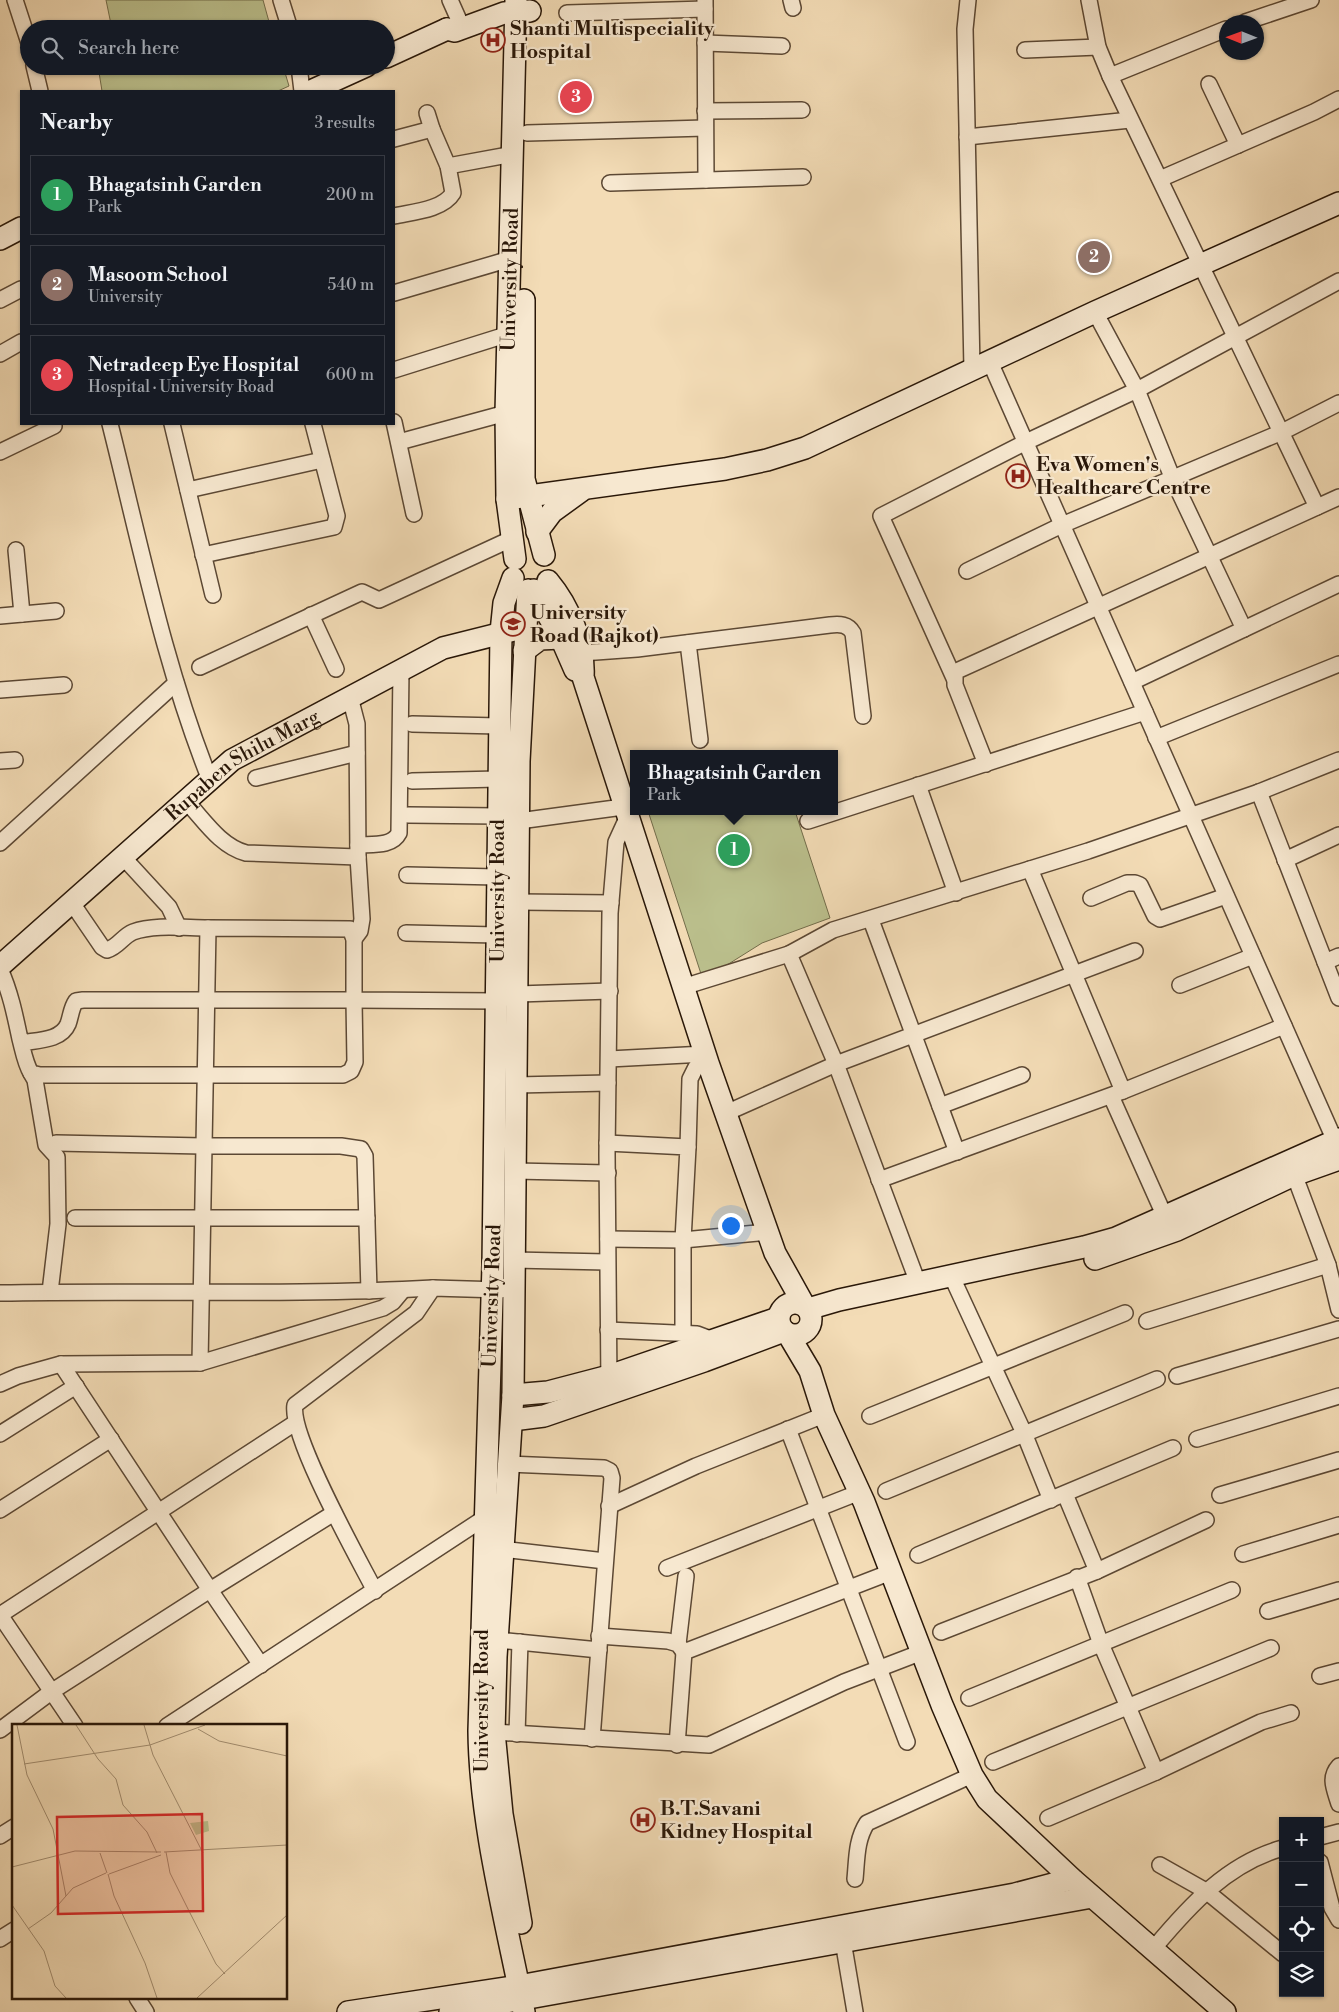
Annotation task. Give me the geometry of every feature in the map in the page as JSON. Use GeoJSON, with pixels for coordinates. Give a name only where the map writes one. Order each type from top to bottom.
{"type":"FeatureCollection","features":[{"type":"Feature","properties":{"kind":"street"},"geometry":{"type":"LineString","coordinates":[[15,0],[22,20]]}},
{"type":"Feature","properties":{"kind":"street"},"geometry":{"type":"LineString","coordinates":[[512,1395],[609,1385],[795,1319],[918,1283],[954,1282],[1125,1250],[1177,1230],[1338,1146],[1026,442],[981,365],[967,137],[965,29],[968,0]]}},
{"type":"Feature","properties":{"kind":"street"},"geometry":{"type":"LineString","coordinates":[[1089,0],[1098,47],[1110,76],[1202,264],[1317,508]]}},
{"type":"Feature","properties":{"kind":"street"},"geometry":{"type":"LineString","coordinates":[[1264,16],[1311,0]]}},
{"type":"Feature","properties":{"kind":"street"},"geometry":{"type":"LineString","coordinates":[[284,1],[288,20]]}},
{"type":"Feature","properties":{"kind":"street"},"geometry":{"type":"LineString","coordinates":[[395,51],[452,16],[455,31],[504,13],[519,4]]}},
{"type":"Feature","properties":{"kind":"street","name":"University Road"},"geometry":{"type":"LineString","coordinates":[[519,4],[526,133],[523,464],[511,538],[527,580],[519,821],[513,1260],[502,1290],[484,1518],[479,1765],[486,1817],[529,1998]]}},
{"type":"Feature","properties":{"kind":"street","name":"University Road"},"geometry":{"type":"LineString","coordinates":[[519,4],[506,413],[517,498],[537,532],[544,555],[550,566],[527,580],[504,603],[500,632],[496,1001],[502,1290],[512,1395],[512,1420],[504,1506],[494,1732],[496,1767],[529,1998]]}},
{"type":"Feature","properties":{"kind":"street"},"geometry":{"type":"LineString","coordinates":[[567,13],[630,5],[705,4],[706,180]]}},
{"type":"Feature","properties":{"kind":"street"},"geometry":{"type":"LineString","coordinates":[[1110,76],[1219,32]]}},
{"type":"Feature","properties":{"kind":"street"},"geometry":{"type":"LineString","coordinates":[[705,43],[782,46]]}},
{"type":"Feature","properties":{"kind":"street"},"geometry":{"type":"LineString","coordinates":[[1025,50],[1098,47]]}},
{"type":"Feature","properties":{"kind":"street"},"geometry":{"type":"LineString","coordinates":[[36,75],[40,90]]}},
{"type":"Feature","properties":{"kind":"street"},"geometry":{"type":"LineString","coordinates":[[300,75],[302,90]]}},
{"type":"Feature","properties":{"kind":"street"},"geometry":{"type":"LineString","coordinates":[[313,90],[346,75]]}},
{"type":"Feature","properties":{"kind":"street"},"geometry":{"type":"LineString","coordinates":[[1208,84],[1238,145]]}},
{"type":"Feature","properties":{"kind":"street"},"geometry":{"type":"LineString","coordinates":[[1160,179],[1314,112],[1339,99]]}},
{"type":"Feature","properties":{"kind":"street"},"geometry":{"type":"LineString","coordinates":[[705,111],[802,110]]}},
{"type":"Feature","properties":{"kind":"street"},"geometry":{"type":"LineString","coordinates":[[395,216],[449,200],[453,193],[448,166],[427,113]]}},
{"type":"Feature","properties":{"kind":"street"},"geometry":{"type":"LineString","coordinates":[[967,137],[1130,120]]}},
{"type":"Feature","properties":{"kind":"street"},"geometry":{"type":"LineString","coordinates":[[526,133],[705,128]]}},
{"type":"Feature","properties":{"kind":"street"},"geometry":{"type":"LineString","coordinates":[[395,139],[432,129]]}},
{"type":"Feature","properties":{"kind":"street"},"geometry":{"type":"LineString","coordinates":[[448,166],[514,154]]}},
{"type":"Feature","properties":{"kind":"street"},"geometry":{"type":"LineString","coordinates":[[610,183],[803,176]]}},
{"type":"Feature","properties":{"kind":"street"},"geometry":{"type":"LineString","coordinates":[[517,498],[726,469],[767,460],[805,448],[1096,312],[1339,203]]}},
{"type":"Feature","properties":{"kind":"street"},"geometry":{"type":"LineString","coordinates":[[0,239],[20,229]]}},
{"type":"Feature","properties":{"kind":"street"},"geometry":{"type":"LineString","coordinates":[[395,293],[510,259]]}},
{"type":"Feature","properties":{"kind":"street"},"geometry":{"type":"LineString","coordinates":[[986,764],[954,678],[881,516],[1026,442],[1137,390],[1339,281]]}},
{"type":"Feature","properties":{"kind":"street"},"geometry":{"type":"LineString","coordinates":[[0,300],[20,290]]}},
{"type":"Feature","properties":{"kind":"street"},"geometry":{"type":"LineString","coordinates":[[1096,312],[1137,390],[1172,477],[1244,629]]}},
{"type":"Feature","properties":{"kind":"street"},"geometry":{"type":"LineString","coordinates":[[395,370],[509,334]]}},
{"type":"Feature","properties":{"kind":"street"},"geometry":{"type":"LineString","coordinates":[[0,354],[20,343]]}},
{"type":"Feature","properties":{"kind":"street"},"geometry":{"type":"LineString","coordinates":[[967,571],[1062,525],[1282,432],[1339,403]]}},
{"type":"Feature","properties":{"kind":"street"},"geometry":{"type":"LineString","coordinates":[[399,442],[506,413]]}},
{"type":"Feature","properties":{"kind":"street"},"geometry":{"type":"LineString","coordinates":[[110,425],[162,634],[192,734],[210,780]]}},
{"type":"Feature","properties":{"kind":"street"},"geometry":{"type":"LineString","coordinates":[[172,425],[213,595]]}},
{"type":"Feature","properties":{"kind":"street"},"geometry":{"type":"LineString","coordinates":[[203,554],[334,527],[337,516],[312,425]]}},
{"type":"Feature","properties":{"kind":"street"},"geometry":{"type":"LineString","coordinates":[[395,425],[414,514]]}},
{"type":"Feature","properties":{"kind":"street"},"geometry":{"type":"LineString","coordinates":[[0,452],[54,426]]}},
{"type":"Feature","properties":{"kind":"street"},"geometry":{"type":"LineString","coordinates":[[188,490],[322,460]]}},
{"type":"Feature","properties":{"kind":"street"},"geometry":{"type":"LineString","coordinates":[[537,532],[552,512],[586,488]]}},
{"type":"Feature","properties":{"kind":"street"},"geometry":{"type":"LineString","coordinates":[[954,678],[955,673],[964,667],[1339,497]]}},
{"type":"Feature","properties":{"kind":"street"},"geometry":{"type":"LineString","coordinates":[[200,667],[362,592],[379,600],[511,538]]}},
{"type":"Feature","properties":{"kind":"street"},"geometry":{"type":"LineString","coordinates":[[16,550],[22,614]]}},
{"type":"Feature","properties":{"kind":"street"},"geometry":{"type":"LineString","coordinates":[[544,555],[532,550],[525,551],[527,580],[561,638],[573,668],[583,677]]}},
{"type":"Feature","properties":{"kind":"street"},"geometry":{"type":"LineString","coordinates":[[527,580],[566,607],[582,653],[583,677],[625,812],[707,1058],[775,1253],[824,1415],[860,1492],[942,1706],[972,1775],[997,1811],[1092,1897],[1154,1948],[1225,2012]]}},
{"type":"Feature","properties":{"kind":"street"},"geometry":{"type":"LineString","coordinates":[[1132,682],[1339,584]]}},
{"type":"Feature","properties":{"kind":"street"},"geometry":{"type":"LineString","coordinates":[[0,616],[56,611]]}},
{"type":"Feature","properties":{"kind":"street"},"geometry":{"type":"LineString","coordinates":[[311,615],[336,669]]}},
{"type":"Feature","properties":{"kind":"street"},"geometry":{"type":"LineString","coordinates":[[582,653],[844,625],[850,628],[853,633],[863,716]]}},
{"type":"Feature","properties":{"kind":"street","name":"Rupaben Shilu Marg"},"geometry":{"type":"LineString","coordinates":[[0,968],[232,760],[443,648],[500,632],[524,628]]}},
{"type":"Feature","properties":{"kind":"street"},"geometry":{"type":"LineString","coordinates":[[524,651],[540,639],[561,638]]}},
{"type":"Feature","properties":{"kind":"street"},"geometry":{"type":"LineString","coordinates":[[688,642],[700,740]]}},
{"type":"Feature","properties":{"kind":"street"},"geometry":{"type":"LineString","coordinates":[[1156,738],[1339,664]]}},
{"type":"Feature","properties":{"kind":"street"},"geometry":{"type":"LineString","coordinates":[[186,801],[224,842],[234,850],[246,854],[358,851],[396,839],[399,833],[401,669]]}},
{"type":"Feature","properties":{"kind":"street"},"geometry":{"type":"LineString","coordinates":[[0,843],[176,683]]}},
{"type":"Feature","properties":{"kind":"street"},"geometry":{"type":"LineString","coordinates":[[0,690],[64,685]]}},
{"type":"Feature","properties":{"kind":"street"},"geometry":{"type":"LineString","coordinates":[[350,697],[357,724],[358,851],[362,919],[360,931],[354,939]]}},
{"type":"Feature","properties":{"kind":"street"},"geometry":{"type":"LineString","coordinates":[[838,811],[1145,712]]}},
{"type":"Feature","properties":{"kind":"street"},"geometry":{"type":"LineString","coordinates":[[412,724],[499,726]]}},
{"type":"Feature","properties":{"kind":"street"},"geometry":{"type":"LineString","coordinates":[[256,778],[357,753]]}},
{"type":"Feature","properties":{"kind":"street"},"geometry":{"type":"LineString","coordinates":[[0,761],[15,760]]}},
{"type":"Feature","properties":{"kind":"street"},"geometry":{"type":"LineString","coordinates":[[683,986],[789,954],[833,930],[956,893],[1191,816],[1259,792],[1339,760]]}},
{"type":"Feature","properties":{"kind":"street"},"geometry":{"type":"LineString","coordinates":[[412,781],[498,779]]}},
{"type":"Feature","properties":{"kind":"street"},"geometry":{"type":"LineString","coordinates":[[918,785],[956,893]]}},
{"type":"Feature","properties":{"kind":"street"},"geometry":{"type":"LineString","coordinates":[[1259,792],[1285,860],[1332,959],[1339,998]]}},
{"type":"Feature","properties":{"kind":"street"},"geometry":{"type":"LineString","coordinates":[[519,821],[625,812]]}},
{"type":"Feature","properties":{"kind":"street"},"geometry":{"type":"LineString","coordinates":[[609,1385],[607,1143],[610,903],[616,842],[625,812]]}},
{"type":"Feature","properties":{"kind":"street"},"geometry":{"type":"LineString","coordinates":[[408,815],[497,816]]}},
{"type":"Feature","properties":{"kind":"street"},"geometry":{"type":"LineString","coordinates":[[808,821],[826,815]]}},
{"type":"Feature","properties":{"kind":"street"},"geometry":{"type":"LineString","coordinates":[[1285,860],[1339,835]]}},
{"type":"Feature","properties":{"kind":"street"},"geometry":{"type":"LineString","coordinates":[[123,857],[168,907],[179,928]]}},
{"type":"Feature","properties":{"kind":"street"},"geometry":{"type":"LineString","coordinates":[[1030,869],[1074,974],[1165,1217]]}},
{"type":"Feature","properties":{"kind":"street"},"geometry":{"type":"LineString","coordinates":[[407,875],[497,877]]}},
{"type":"Feature","properties":{"kind":"street"},"geometry":{"type":"LineString","coordinates":[[1091,898],[1128,883],[1135,883],[1140,885],[1155,916],[1160,919],[1226,896]]}},
{"type":"Feature","properties":{"kind":"street"},"geometry":{"type":"LineString","coordinates":[[519,902],[610,903]]}},
{"type":"Feature","properties":{"kind":"street"},"geometry":{"type":"LineString","coordinates":[[31,1073],[40,1075],[207,1073],[344,1075],[351,1071],[355,1062],[354,939],[350,929],[179,928],[142,930],[131,932],[114,948],[108,950],[102,947],[72,903]]}},
{"type":"Feature","properties":{"kind":"street"},"geometry":{"type":"LineString","coordinates":[[871,920],[957,1152]]}},
{"type":"Feature","properties":{"kind":"street"},"geometry":{"type":"LineString","coordinates":[[200,1362],[203,1146],[207,1073],[208,928]]}},
{"type":"Feature","properties":{"kind":"street"},"geometry":{"type":"LineString","coordinates":[[406,933],[497,935]]}},
{"type":"Feature","properties":{"kind":"street"},"geometry":{"type":"LineString","coordinates":[[726,1113],[836,1064],[1135,951]]}},
{"type":"Feature","properties":{"kind":"street"},"geometry":{"type":"LineString","coordinates":[[789,954],[836,1064],[918,1283]]}},
{"type":"Feature","properties":{"kind":"street"},"geometry":{"type":"LineString","coordinates":[[1180,985],[1253,956]]}},
{"type":"Feature","properties":{"kind":"street"},"geometry":{"type":"LineString","coordinates":[[0,968],[10,995],[28,1068],[35,1080],[46,1146],[57,1157],[58,1224],[50,1292]]}},
{"type":"Feature","properties":{"kind":"street"},"geometry":{"type":"LineString","coordinates":[[22,1042],[51,1038],[65,1030],[72,1006],[76,1001],[496,1001],[518,994],[610,991]]}},
{"type":"Feature","properties":{"kind":"street"},"geometry":{"type":"LineString","coordinates":[[879,1180],[1117,1093],[1284,1026]]}},
{"type":"Feature","properties":{"kind":"street"},"geometry":{"type":"LineString","coordinates":[[609,1059],[707,1058]]}},
{"type":"Feature","properties":{"kind":"street"},"geometry":{"type":"LineString","coordinates":[[683,1333],[683,1240],[690,1079],[696,1068],[707,1058]]}},
{"type":"Feature","properties":{"kind":"street"},"geometry":{"type":"LineString","coordinates":[[940,1106],[1022,1074]]}},
{"type":"Feature","properties":{"kind":"street"},"geometry":{"type":"LineString","coordinates":[[516,1085],[608,1083]]}},
{"type":"Feature","properties":{"kind":"street"},"geometry":{"type":"LineString","coordinates":[[56,1143],[340,1146],[361,1149],[365,1156],[369,1291]]}},
{"type":"Feature","properties":{"kind":"street"},"geometry":{"type":"LineString","coordinates":[[607,1143],[688,1147]]}},
{"type":"Feature","properties":{"kind":"street"},"geometry":{"type":"LineString","coordinates":[[512,1420],[544,1416],[609,1385],[713,1340],[954,1282],[1116,1238],[1165,1217],[1292,1169]]}},
{"type":"Feature","properties":{"kind":"street"},"geometry":{"type":"LineString","coordinates":[[1292,1169],[1328,1265],[1339,1310]]}},
{"type":"Feature","properties":{"kind":"street"},"geometry":{"type":"LineString","coordinates":[[515,1171],[608,1173]]}},
{"type":"Feature","properties":{"kind":"street"},"geometry":{"type":"LineString","coordinates":[[75,1218],[367,1218]]}},
{"type":"Feature","properties":{"kind":"street"},"geometry":{"type":"LineString","coordinates":[[608,1239],[683,1240],[768,1232]]}},
{"type":"Feature","properties":{"kind":"street"},"geometry":{"type":"LineString","coordinates":[[513,1260],[608,1262]]}},
{"type":"Feature","properties":{"kind":"street"},"geometry":{"type":"LineString","coordinates":[[1147,1321],[1328,1265]]}},
{"type":"Feature","properties":{"kind":"street"},"geometry":{"type":"LineString","coordinates":[[954,1282],[1024,1433],[1097,1571]]}},
{"type":"Feature","properties":{"kind":"street"},"geometry":{"type":"LineString","coordinates":[[0,1293],[369,1291],[433,1288],[502,1290]]}},
{"type":"Feature","properties":{"kind":"street"},"geometry":{"type":"LineString","coordinates":[[375,1591],[334,1513],[295,1424],[293,1412],[298,1400],[416,1314],[433,1288]]}},
{"type":"Feature","properties":{"kind":"street"},"geometry":{"type":"LineString","coordinates":[[0,1384],[18,1376],[61,1364],[200,1362],[384,1308],[393,1302],[403,1290]]}},
{"type":"Feature","properties":{"kind":"street"},"geometry":{"type":"LineString","coordinates":[[870,1416],[1126,1313]]}},
{"type":"Feature","properties":{"kind":"street"},"geometry":{"type":"LineString","coordinates":[[1177,1376],[1339,1329]]}},
{"type":"Feature","properties":{"kind":"street"},"geometry":{"type":"LineString","coordinates":[[608,1330],[683,1333],[705,1336],[713,1340]]}},
{"type":"Feature","properties":{"kind":"street"},"geometry":{"type":"LineString","coordinates":[[61,1364],[261,1664]]}},
{"type":"Feature","properties":{"kind":"street"},"geometry":{"type":"LineString","coordinates":[[886,1491],[1157,1379]]}},
{"type":"Feature","properties":{"kind":"street"},"geometry":{"type":"LineString","coordinates":[[0,1434],[76,1386]]}},
{"type":"Feature","properties":{"kind":"street"},"geometry":{"type":"LineString","coordinates":[[1197,1439],[1339,1396]]}},
{"type":"Feature","properties":{"kind":"street"},"geometry":{"type":"LineString","coordinates":[[609,1506],[696,1466],[824,1415]]}},
{"type":"Feature","properties":{"kind":"street"},"geometry":{"type":"LineString","coordinates":[[74,1724],[0,1615],[295,1424]]}},
{"type":"Feature","properties":{"kind":"street"},"geometry":{"type":"LineString","coordinates":[[788,1429],[847,1589],[907,1742]]}},
{"type":"Feature","properties":{"kind":"street"},"geometry":{"type":"LineString","coordinates":[[0,1510],[110,1439]]}},
{"type":"Feature","properties":{"kind":"street"},"geometry":{"type":"LineString","coordinates":[[918,1555],[1173,1448]]}},
{"type":"Feature","properties":{"kind":"street"},"geometry":{"type":"LineString","coordinates":[[1220,1495],[1339,1460]]}},
{"type":"Feature","properties":{"kind":"street"},"geometry":{"type":"LineString","coordinates":[[508,1464],[604,1468],[610,1471],[612,1478],[604,1561],[592,1739]]}},
{"type":"Feature","properties":{"kind":"street"},"geometry":{"type":"LineString","coordinates":[[667,1568],[860,1492]]}},
{"type":"Feature","properties":{"kind":"street"},"geometry":{"type":"LineString","coordinates":[[170,1724],[504,1506]]}},
{"type":"Feature","properties":{"kind":"street"},"geometry":{"type":"LineString","coordinates":[[0,1730],[51,1692],[334,1513]]}},
{"type":"Feature","properties":{"kind":"street"},"geometry":{"type":"LineString","coordinates":[[941,1632],[1076,1577],[1097,1571],[1206,1520]]}},
{"type":"Feature","properties":{"kind":"street"},"geometry":{"type":"LineString","coordinates":[[1243,1554],[1339,1525]]}},
{"type":"Feature","properties":{"kind":"street"},"geometry":{"type":"LineString","coordinates":[[502,1549],[604,1561]]}},
{"type":"Feature","properties":{"kind":"street"},"geometry":{"type":"LineString","coordinates":[[497,1640],[599,1643],[668,1641],[681,1648],[891,1572]]}},
{"type":"Feature","properties":{"kind":"street"},"geometry":{"type":"LineString","coordinates":[[677,1745],[686,1576]]}},
{"type":"Feature","properties":{"kind":"street"},"geometry":{"type":"LineString","coordinates":[[1076,1577],[1101,1644],[1156,1772]]}},
{"type":"Feature","properties":{"kind":"street"},"geometry":{"type":"LineString","coordinates":[[969,1698],[1232,1590]]}},
{"type":"Feature","properties":{"kind":"street"},"geometry":{"type":"LineString","coordinates":[[1268,1611],[1339,1590]]}},
{"type":"Feature","properties":{"kind":"street"},"geometry":{"type":"LineString","coordinates":[[517,1734],[520,1642]]}},
{"type":"Feature","properties":{"kind":"street"},"geometry":{"type":"LineString","coordinates":[[993,1762],[1272,1648]]}},
{"type":"Feature","properties":{"kind":"street"},"geometry":{"type":"LineString","coordinates":[[494,1732],[677,1745],[709,1745],[844,1682],[922,1652]]}},
{"type":"Feature","properties":{"kind":"street"},"geometry":{"type":"LineString","coordinates":[[1320,1676],[1339,1670]]}},
{"type":"Feature","properties":{"kind":"street"},"geometry":{"type":"LineString","coordinates":[[1048,1818],[1156,1772],[1260,1722],[1291,1713]]}},
{"type":"Feature","properties":{"kind":"street"},"geometry":{"type":"LineString","coordinates":[[1339,1766],[1334,1772],[1332,1779],[1339,1804]]}},
{"type":"Feature","properties":{"kind":"street"},"geometry":{"type":"LineString","coordinates":[[855,1879],[857,1846],[860,1833],[867,1822],[972,1775]]}},
{"type":"Feature","properties":{"kind":"street"},"geometry":{"type":"LineString","coordinates":[[0,1836],[12,1828]]}},
{"type":"Feature","properties":{"kind":"street"},"geometry":{"type":"LineString","coordinates":[[1324,1836],[1339,1832]]}},
{"type":"Feature","properties":{"kind":"street"},"geometry":{"type":"LineString","coordinates":[[1154,1948],[1182,1914],[1206,1891],[1245,1862],[1261,1854],[1279,1849]]}},
{"type":"Feature","properties":{"kind":"street"},"geometry":{"type":"LineString","coordinates":[[1160,1865],[1206,1891],[1281,1952]]}},
{"type":"Feature","properties":{"kind":"street"},"geometry":{"type":"LineString","coordinates":[[1324,1877],[1332,1908],[1339,1920]]}},
{"type":"Feature","properties":{"kind":"street"},"geometry":{"type":"LineString","coordinates":[[348,2012],[529,1998],[1015,1894],[1072,1879]]}},
{"type":"Feature","properties":{"kind":"street"},"geometry":{"type":"LineString","coordinates":[[450,2012],[1092,1897]]}},
{"type":"Feature","properties":{"kind":"street"},"geometry":{"type":"LineString","coordinates":[[0,1939],[12,1931]]}},
{"type":"Feature","properties":{"kind":"street"},"geometry":{"type":"LineString","coordinates":[[843,1941],[855,2012]]}},
{"type":"Feature","properties":{"kind":"street"},"geometry":{"type":"LineString","coordinates":[[138,2000],[146,2012]]}},
{"type":"Feature","properties":{"kind":"green space"},"geometry":{"type":"Polygon","coordinates":[[[106,0],[263,0],[269,20],[110,20],[106,0]]]}},
{"type":"Feature","properties":{"kind":"green space"},"geometry":{"type":"Polygon","coordinates":[[[99,75],[286,75],[289,86],[280,90],[102,90],[99,75]]]}},
{"type":"Feature","properties":{"kind":"green space"},"geometry":{"type":"Polygon","coordinates":[[[649,815],[796,815],[830,918],[762,943],[703,980],[649,815]]]}},
{"type":"Feature","properties":{"kind":"place","name":"Shanti Multispeciality Hospital"},"geometry":{"type":"Point","coordinates":[493,40]}},
{"type":"Feature","properties":{"kind":"place","name":"Netradeep Eye Hospital"},"geometry":{"type":"Point","coordinates":[576,97]}},
{"type":"Feature","properties":{"kind":"place","name":"Masoom School"},"geometry":{"type":"Point","coordinates":[1094,257]}},
{"type":"Feature","properties":{"kind":"place","name":"Eva Women's Healthcare Centre"},"geometry":{"type":"Point","coordinates":[1018,476]}},
{"type":"Feature","properties":{"kind":"place","name":"University Road (Rajkot)"},"geometry":{"type":"Point","coordinates":[513,624]}},
{"type":"Feature","properties":{"kind":"place","name":"Bhagatsinh Garden"},"geometry":{"type":"Point","coordinates":[734,850]}},
{"type":"Feature","properties":{"kind":"place","name":"B.T.Savani Kidney Hospital"},"geometry":{"type":"Point","coordinates":[643,1820]}}]}
